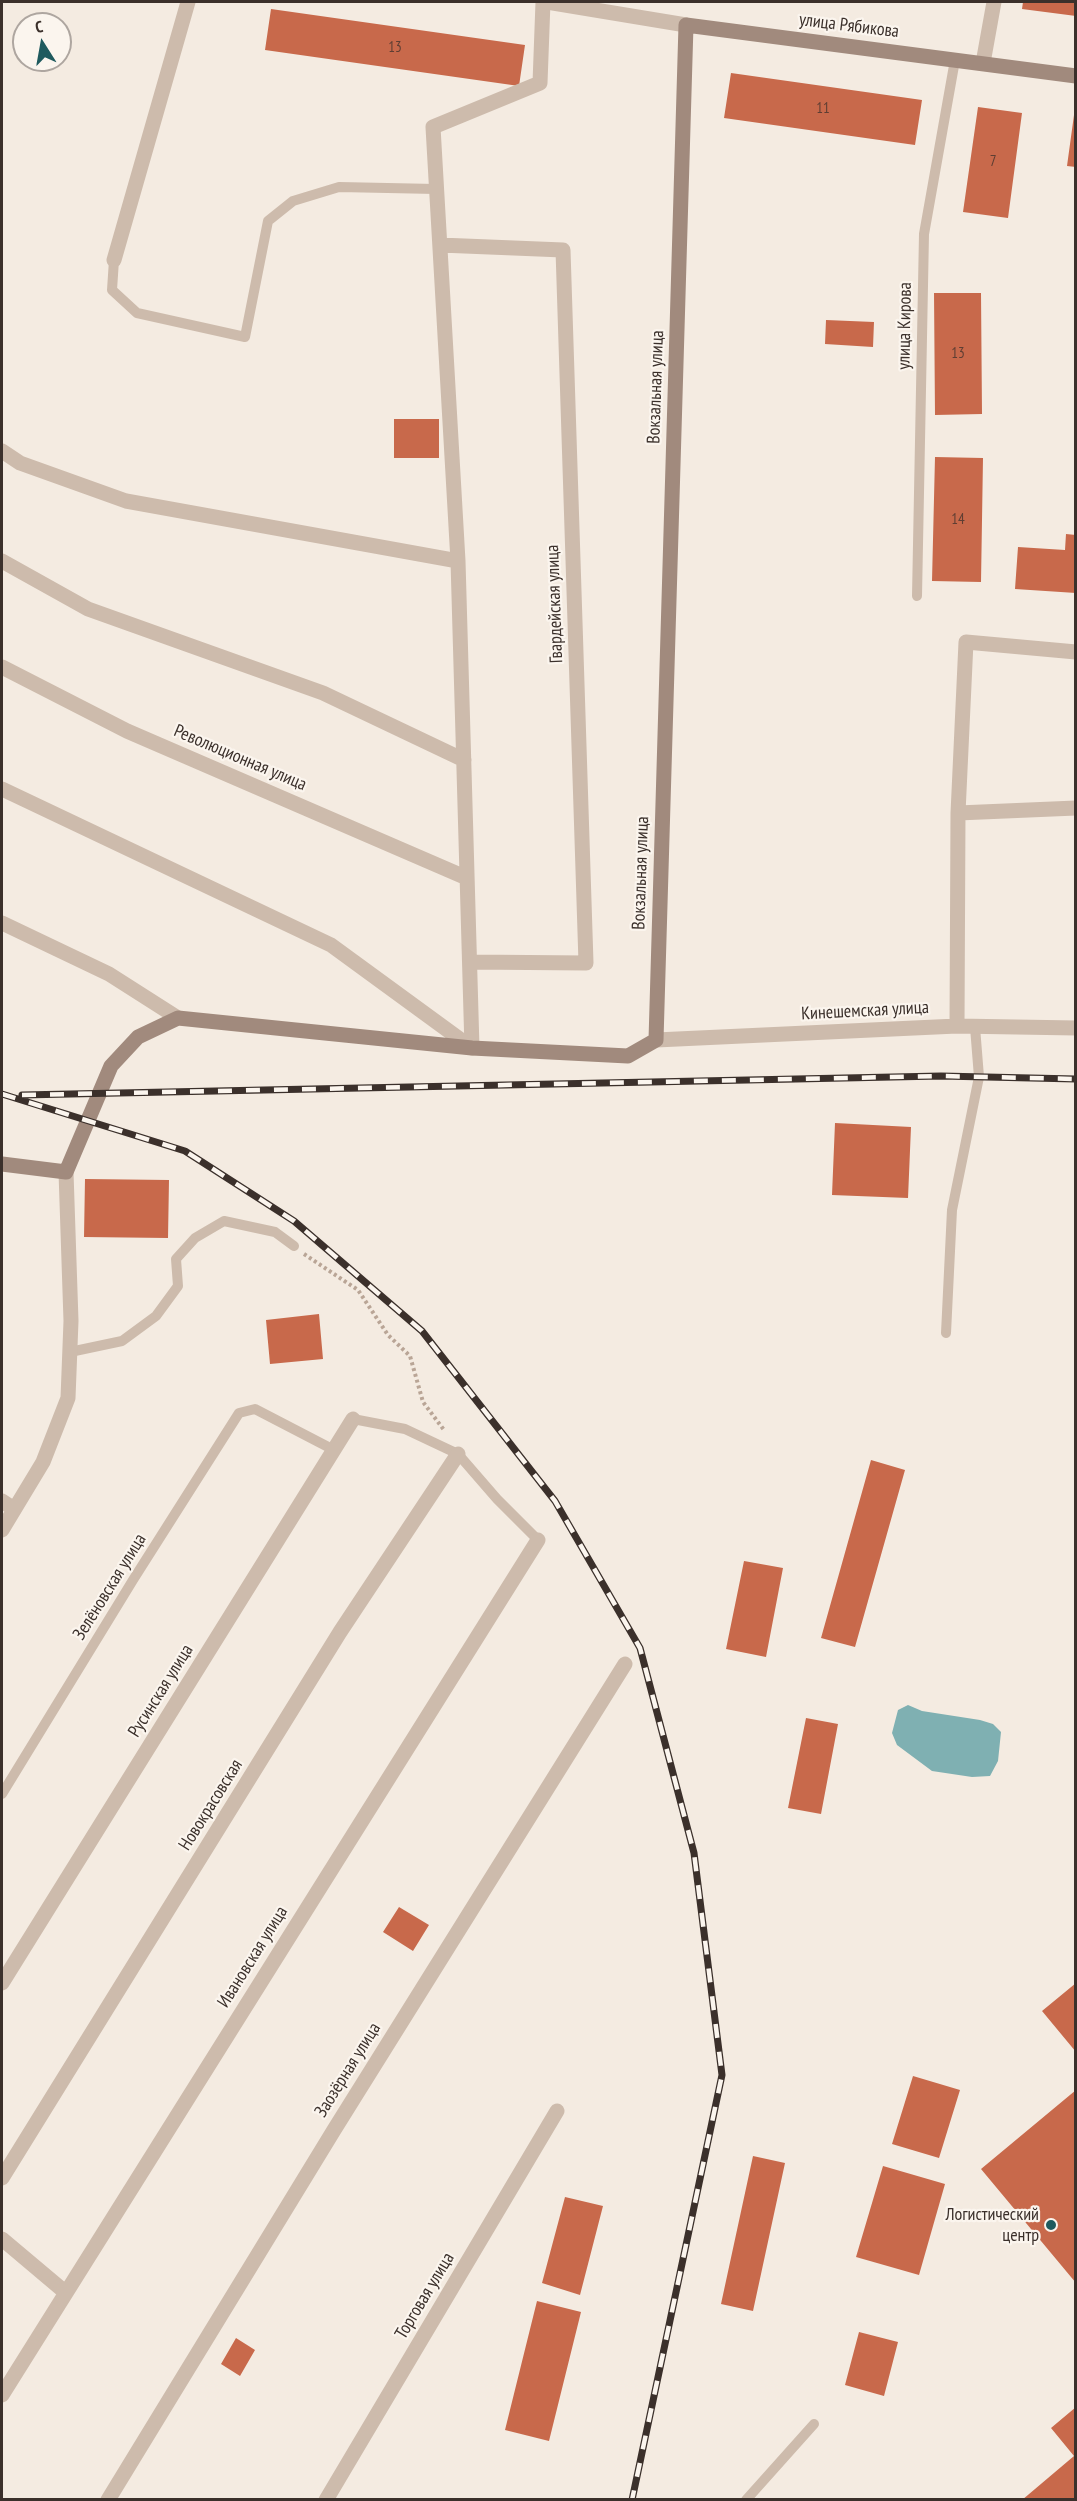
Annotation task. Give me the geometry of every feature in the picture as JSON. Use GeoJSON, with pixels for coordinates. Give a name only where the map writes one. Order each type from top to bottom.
{"type":"FeatureCollection","features":[{"type":"Feature","properties":{"kind":"main road","name":"улица Рябикова"},"geometry":{"type":"LineString","coordinates":[[686,25],[1076,76]]}},
{"type":"Feature","properties":{"kind":"main road","name":"Вокзальная улица"},"geometry":{"type":"LineString","coordinates":[[656,1040],[686,25]]}},
{"type":"Feature","properties":{"kind":"main road"},"geometry":{"type":"LineString","coordinates":[[2,1164],[66,1172],[111,1066],[138,1037],[178,1018],[472,1048],[628,1056],[656,1040]]}},
{"type":"Feature","properties":{"kind":"street"},"geometry":{"type":"LineString","coordinates":[[114,260],[188,2]]}},
{"type":"Feature","properties":{"kind":"street"},"geometry":{"type":"LineString","coordinates":[[472,1048],[458,561],[433,128],[540,83],[545,2]]}},
{"type":"Feature","properties":{"kind":"street","name":"улица Рябикова"},"geometry":{"type":"LineString","coordinates":[[545,2],[686,25]]}},
{"type":"Feature","properties":{"kind":"street"},"geometry":{"type":"LineString","coordinates":[[982,63],[994,2]]}},
{"type":"Feature","properties":{"kind":"street","name":"Гвардейская улица"},"geometry":{"type":"LineString","coordinates":[[440,245],[563,250],[586,963],[470,962]]}},
{"type":"Feature","properties":{"kind":"street"},"geometry":{"type":"LineString","coordinates":[[2,452],[20,463],[126,501],[458,561]]}},
{"type":"Feature","properties":{"kind":"street"},"geometry":{"type":"LineString","coordinates":[[2,561],[88,609],[323,693],[464,760]]}},
{"type":"Feature","properties":{"kind":"street"},"geometry":{"type":"LineString","coordinates":[[957,1026],[958,813],[966,642],[1076,652]]}},
{"type":"Feature","properties":{"kind":"street","name":"Революционная улица"},"geometry":{"type":"LineString","coordinates":[[2,667],[126,731],[467,878]]}},
{"type":"Feature","properties":{"kind":"street"},"geometry":{"type":"LineString","coordinates":[[2,789],[331,945],[472,1048]]}},
{"type":"Feature","properties":{"kind":"street"},"geometry":{"type":"LineString","coordinates":[[958,813],[1076,808]]}},
{"type":"Feature","properties":{"kind":"street"},"geometry":{"type":"LineString","coordinates":[[2,923],[109,974],[178,1018]]}},
{"type":"Feature","properties":{"kind":"street","name":"Кинешемская улица"},"geometry":{"type":"LineString","coordinates":[[656,1040],[957,1026],[1076,1028]]}},
{"type":"Feature","properties":{"kind":"street"},"geometry":{"type":"LineString","coordinates":[[2,1530],[8,1505],[43,1462],[68,1398],[71,1321],[66,1172]]}},
{"type":"Feature","properties":{"kind":"street","name":"Русинская улица"},"geometry":{"type":"LineString","coordinates":[[2,1983],[353,1419]]}},
{"type":"Feature","properties":{"kind":"street","name":"Новокрасовская"},"geometry":{"type":"LineString","coordinates":[[2,2178],[340,1632],[458,1454]]}},
{"type":"Feature","properties":{"kind":"street","name":"Ивановская улица"},"geometry":{"type":"LineString","coordinates":[[2,2395],[8,2370],[65,2292],[538,1540]]}},
{"type":"Feature","properties":{"kind":"street","name":"Заозёрная улица"},"geometry":{"type":"LineString","coordinates":[[108,2499],[328,2140],[625,1664]]}},
{"type":"Feature","properties":{"kind":"street","name":"Торговая улица"},"geometry":{"type":"LineString","coordinates":[[326,2499],[557,2111]]}},
{"type":"Feature","properties":{"kind":"street"},"geometry":{"type":"LineString","coordinates":[[2,2239],[65,2292]]}},
{"type":"Feature","properties":{"kind":"lane","name":"улица Кирова"},"geometry":{"type":"LineString","coordinates":[[917,596],[924,234],[955,60]]}},
{"type":"Feature","properties":{"kind":"lane"},"geometry":{"type":"LineString","coordinates":[[114,260],[112,290],[137,313],[245,337],[268,221],[293,201],[339,187],[436,189]]}},
{"type":"Feature","properties":{"kind":"lane"},"geometry":{"type":"LineString","coordinates":[[946,1333],[952,1210],[979,1077],[975,1027]]}},
{"type":"Feature","properties":{"kind":"lane"},"geometry":{"type":"LineString","coordinates":[[70,1352],[122,1341],[156,1316],[178,1286],[176,1259],[195,1238],[224,1221],[275,1232],[294,1246]]}},
{"type":"Feature","properties":{"kind":"lane","name":"Зелёновская улица"},"geometry":{"type":"LineString","coordinates":[[2,1794],[239,1413],[255,1409],[334,1450]]}},
{"type":"Feature","properties":{"kind":"lane"},"geometry":{"type":"LineString","coordinates":[[353,1419],[405,1429],[458,1454],[497,1499],[538,1540]]}},
{"type":"Feature","properties":{"kind":"lane"},"geometry":{"type":"LineString","coordinates":[[746,2499],[814,2424]]}},
{"type":"Feature","properties":{"kind":"path"},"geometry":{"type":"LineString","coordinates":[[294,1246],[358,1290],[388,1335],[410,1356],[423,1402],[448,1435],[458,1454]]}},
{"type":"Feature","properties":{"kind":"water"},"geometry":{"type":"Polygon","coordinates":[[[908,1705],[922,1711],[993,1724],[1001,1732],[998,1761],[990,1776],[972,1777],[932,1771],[897,1745],[892,1733],[898,1710],[908,1705]]]}},
{"type":"Feature","properties":{"kind":"building"},"geometry":{"type":"Polygon","coordinates":[[[1023,2],[1076,2],[1076,16],[1022,9],[1023,2]]]}},
{"type":"Feature","properties":{"kind":"building"},"geometry":{"type":"Polygon","coordinates":[[[271,9],[525,45],[519,86],[265,50],[271,9]]]}},
{"type":"Feature","properties":{"kind":"building"},"geometry":{"type":"Polygon","coordinates":[[[731,73],[922,100],[915,145],[724,118],[731,73]]]}},
{"type":"Feature","properties":{"kind":"building"},"geometry":{"type":"Polygon","coordinates":[[[978,107],[1022,113],[1008,218],[963,212],[978,107]]]}},
{"type":"Feature","properties":{"kind":"building"},"geometry":{"type":"Polygon","coordinates":[[[1074,115],[1076,115],[1076,167],[1067,166],[1074,115]]]}},
{"type":"Feature","properties":{"kind":"building"},"geometry":{"type":"Polygon","coordinates":[[[934,293],[981,293],[982,414],[935,415],[934,293]]]}},
{"type":"Feature","properties":{"kind":"building"},"geometry":{"type":"Polygon","coordinates":[[[826,320],[874,322],[873,347],[825,344],[826,320]]]}},
{"type":"Feature","properties":{"kind":"building"},"geometry":{"type":"Polygon","coordinates":[[[394,419],[439,419],[439,458],[394,458],[394,419]]]}},
{"type":"Feature","properties":{"kind":"building"},"geometry":{"type":"Polygon","coordinates":[[[935,457],[983,458],[981,582],[932,581],[935,457]]]}},
{"type":"Feature","properties":{"kind":"building"},"geometry":{"type":"Polygon","coordinates":[[[1066,534],[1076,535],[1076,593],[1015,589],[1018,547],[1065,550],[1066,534]]]}},
{"type":"Feature","properties":{"kind":"building"},"geometry":{"type":"Polygon","coordinates":[[[835,1123],[911,1127],[908,1198],[832,1195],[835,1123]]]}},
{"type":"Feature","properties":{"kind":"building"},"geometry":{"type":"Polygon","coordinates":[[[85,1179],[169,1180],[168,1238],[84,1237],[85,1179]]]}},
{"type":"Feature","properties":{"kind":"building"},"geometry":{"type":"Polygon","coordinates":[[[319,1314],[323,1359],[270,1364],[266,1320],[319,1314]]]}},
{"type":"Feature","properties":{"kind":"building"},"geometry":{"type":"Polygon","coordinates":[[[871,1460],[905,1470],[855,1647],[821,1638],[871,1460]]]}},
{"type":"Feature","properties":{"kind":"building"},"geometry":{"type":"Polygon","coordinates":[[[744,1561],[783,1568],[766,1657],[726,1649],[744,1561]]]}},
{"type":"Feature","properties":{"kind":"building"},"geometry":{"type":"Polygon","coordinates":[[[806,1718],[838,1724],[821,1814],[788,1808],[806,1718]]]}},
{"type":"Feature","properties":{"kind":"building"},"geometry":{"type":"Polygon","coordinates":[[[399,1907],[429,1925],[413,1951],[383,1932],[399,1907]]]}},
{"type":"Feature","properties":{"kind":"building"},"geometry":{"type":"Polygon","coordinates":[[[1076,1983],[1076,2052],[1042,2011],[1076,1983]]]}},
{"type":"Feature","properties":{"kind":"building"},"geometry":{"type":"Polygon","coordinates":[[[913,2076],[960,2090],[939,2158],[892,2144],[913,2076]]]}},
{"type":"Feature","properties":{"kind":"building","name":"Логистический центр"},"geometry":{"type":"Polygon","coordinates":[[[1076,2090],[1076,2283],[981,2169],[1076,2090]]]}},
{"type":"Feature","properties":{"kind":"building"},"geometry":{"type":"Polygon","coordinates":[[[753,2156],[785,2163],[753,2311],[721,2304],[753,2156]]]}},
{"type":"Feature","properties":{"kind":"building"},"geometry":{"type":"Polygon","coordinates":[[[883,2166],[945,2184],[919,2275],[856,2257],[883,2166]]]}},
{"type":"Feature","properties":{"kind":"building"},"geometry":{"type":"Polygon","coordinates":[[[565,2197],[603,2206],[580,2295],[542,2283],[565,2197]]]}},
{"type":"Feature","properties":{"kind":"building"},"geometry":{"type":"Polygon","coordinates":[[[537,2301],[581,2312],[549,2441],[505,2430],[537,2301]]]}},
{"type":"Feature","properties":{"kind":"building"},"geometry":{"type":"Polygon","coordinates":[[[859,2332],[898,2342],[884,2396],[845,2385],[859,2332]]]}},
{"type":"Feature","properties":{"kind":"building"},"geometry":{"type":"Polygon","coordinates":[[[236,2338],[255,2350],[240,2376],[221,2364],[236,2338]]]}},
{"type":"Feature","properties":{"kind":"building"},"geometry":{"type":"Polygon","coordinates":[[[1076,2407],[1076,2500],[1022,2500],[1074,2456],[1051,2428],[1076,2407]]]}},
{"type":"Feature","properties":{"kind":"railway"},"geometry":{"type":"LineString","coordinates":[[22,1095],[941,1076],[1076,1079]]}},
{"type":"Feature","properties":{"kind":"railway"},"geometry":{"type":"LineString","coordinates":[[2,1094],[185,1151],[294,1221],[422,1331],[555,1501],[640,1648],[694,1853],[722,2075],[632,2500]]}},
{"type":"Feature","properties":{"kind":"place","name":"Логистический центр"},"geometry":{"type":"Point","coordinates":[1051,2225]}}]}
